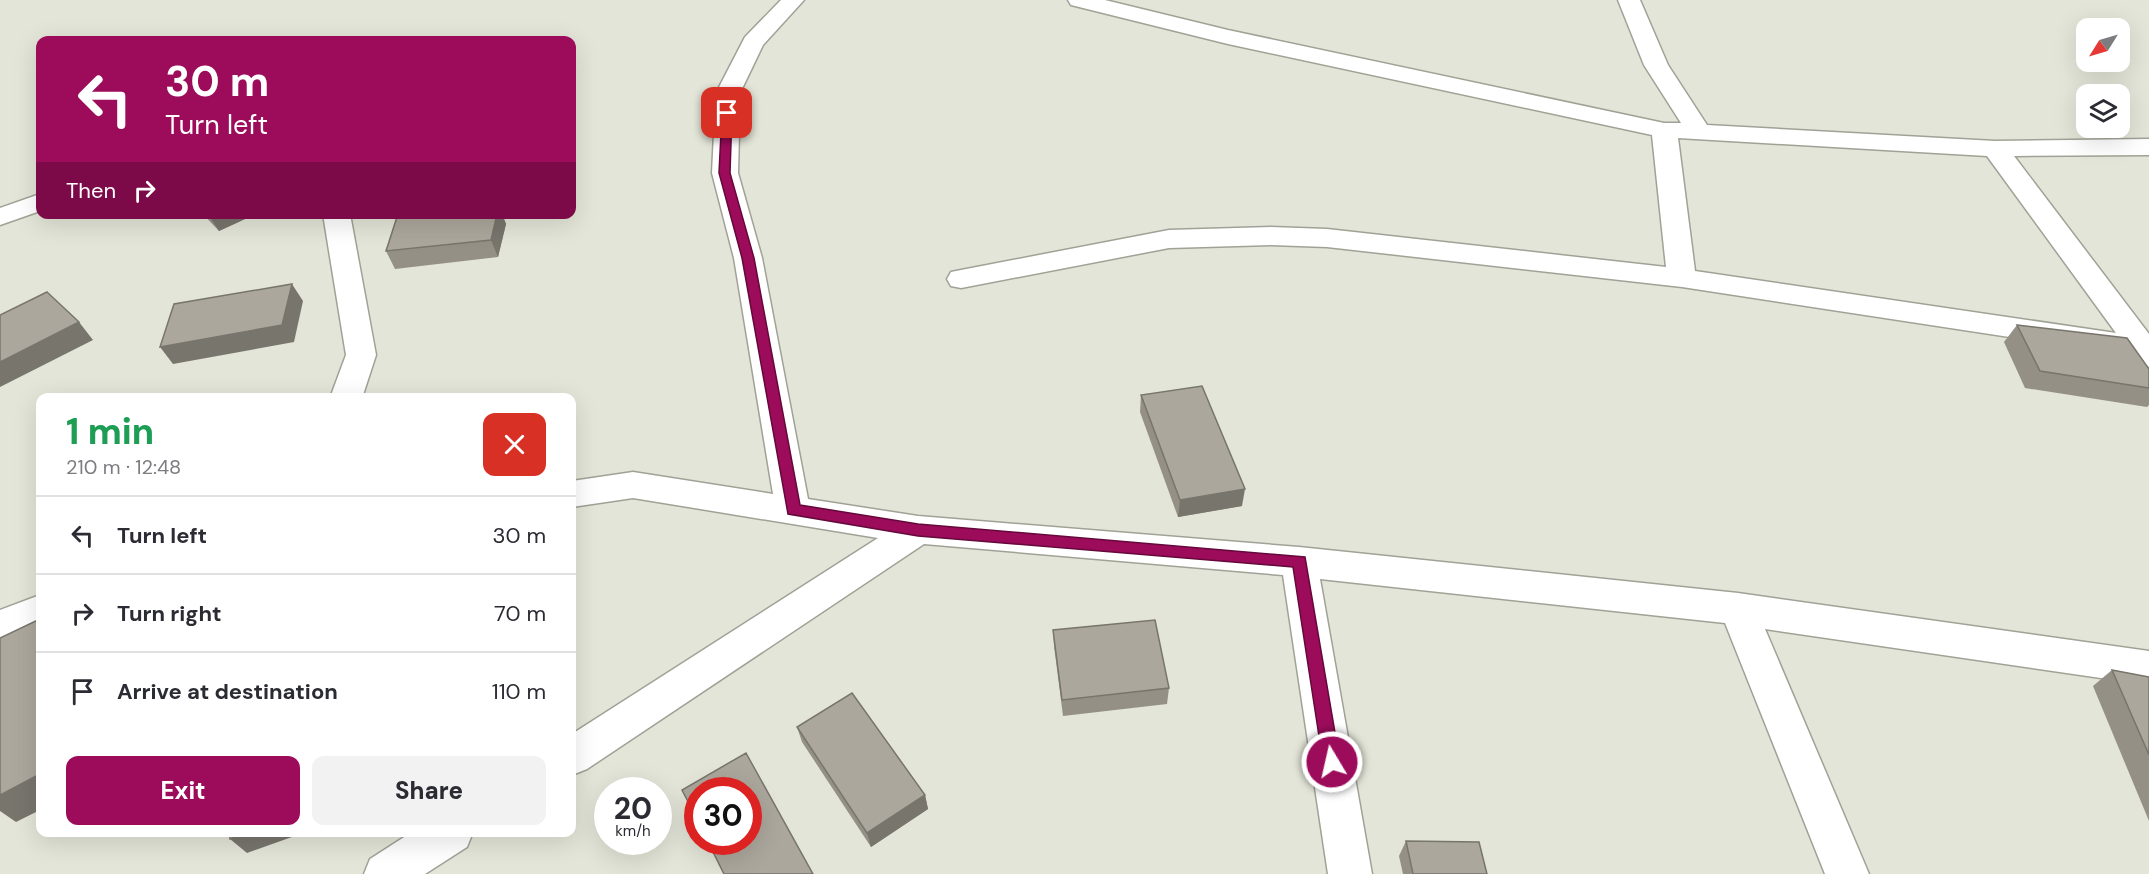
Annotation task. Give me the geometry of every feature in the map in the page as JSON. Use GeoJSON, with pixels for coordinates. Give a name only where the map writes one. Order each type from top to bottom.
{"type":"FeatureCollection","features":[{"type":"Feature","properties":{"kind":"street"},"geometry":{"type":"LineString","coordinates":[[793,0],[753,42],[728,93],[725,173],[748,258],[793,510]]}},
{"type":"Feature","properties":{"kind":"street"},"geometry":{"type":"LineString","coordinates":[[1079,0],[1228,37],[1664,130],[1995,148],[2149,147]]}},
{"type":"Feature","properties":{"kind":"street"},"geometry":{"type":"LineString","coordinates":[[1629,0],[1656,64],[1699,132]]}},
{"type":"Feature","properties":{"kind":"street"},"geometry":{"type":"LineString","coordinates":[[1664,130],[1682,278]]}},
{"type":"Feature","properties":{"kind":"street"},"geometry":{"type":"LineString","coordinates":[[1995,148],[2146,351]]}},
{"type":"Feature","properties":{"kind":"street"},"geometry":{"type":"LineString","coordinates":[[0,217],[36,204]]}},
{"type":"Feature","properties":{"kind":"street"},"geometry":{"type":"LineString","coordinates":[[337,219],[361,355],[348,393]]}},
{"type":"Feature","properties":{"kind":"street"},"geometry":{"type":"LineString","coordinates":[[961,279],[1169,239],[1271,236],[1404,245],[1682,278],[2146,351]]}},
{"type":"Feature","properties":{"kind":"street"},"geometry":{"type":"LineString","coordinates":[[576,493],[633,485],[918,530],[1299,562],[1738,609],[2149,668]]}},
{"type":"Feature","properties":{"kind":"street"},"geometry":{"type":"LineString","coordinates":[[576,753],[918,530]]}},
{"type":"Feature","properties":{"kind":"street"},"geometry":{"type":"LineString","coordinates":[[1299,562],[1350,874]]}},
{"type":"Feature","properties":{"kind":"street"},"geometry":{"type":"LineString","coordinates":[[1738,609],[1847,874]]}},
{"type":"Feature","properties":{"kind":"street"},"geometry":{"type":"LineString","coordinates":[[0,627],[36,613]]}},
{"type":"Feature","properties":{"kind":"street"},"geometry":{"type":"LineString","coordinates":[[386,874],[444,837]]}},
{"type":"Feature","properties":{"kind":"building"},"geometry":{"type":"Polygon","coordinates":[[[396,219],[496,219],[491,240],[386,251],[396,219]]]}},
{"type":"Feature","properties":{"kind":"building"},"geometry":{"type":"Polygon","coordinates":[[[292,284],[282,325],[160,347],[174,304],[292,284]]]}},
{"type":"Feature","properties":{"kind":"building"},"geometry":{"type":"Polygon","coordinates":[[[47,292],[79,322],[0,362],[0,315],[47,292]]]}},
{"type":"Feature","properties":{"kind":"building"},"geometry":{"type":"Polygon","coordinates":[[[2017,325],[2127,338],[2149,369],[2149,388],[2040,371],[2017,325]]]}},
{"type":"Feature","properties":{"kind":"building"},"geometry":{"type":"Polygon","coordinates":[[[1202,386],[1245,489],[1180,500],[1141,395],[1202,386]]]}},
{"type":"Feature","properties":{"kind":"building"},"geometry":{"type":"Polygon","coordinates":[[[1155,620],[1169,688],[1062,700],[1053,630],[1155,620]]]}},
{"type":"Feature","properties":{"kind":"building"},"geometry":{"type":"Polygon","coordinates":[[[36,621],[36,776],[0,795],[0,638],[36,621]]]}},
{"type":"Feature","properties":{"kind":"building"},"geometry":{"type":"Polygon","coordinates":[[[2112,670],[2149,677],[2149,755],[2112,670]]]}},
{"type":"Feature","properties":{"kind":"building"},"geometry":{"type":"Polygon","coordinates":[[[852,693],[925,795],[867,833],[797,727],[852,693]]]}},
{"type":"Feature","properties":{"kind":"building"},"geometry":{"type":"Polygon","coordinates":[[[746,753],[759,777],[704,777],[746,753]]]}},
{"type":"Feature","properties":{"kind":"building"},"geometry":{"type":"Polygon","coordinates":[[[762,782],[813,874],[724,874],[714,855],[762,855],[762,782]]]}},
{"type":"Feature","properties":{"kind":"building"},"geometry":{"type":"Polygon","coordinates":[[[1406,841],[1479,842],[1487,874],[1413,874],[1406,841]]]}},
{"type":"Feature","properties":{"kind":"route"},"geometry":{"type":"LineString","coordinates":[[727,113],[725,173],[748,258],[793,510],[918,530],[1299,562],[1332,762]]}}]}
